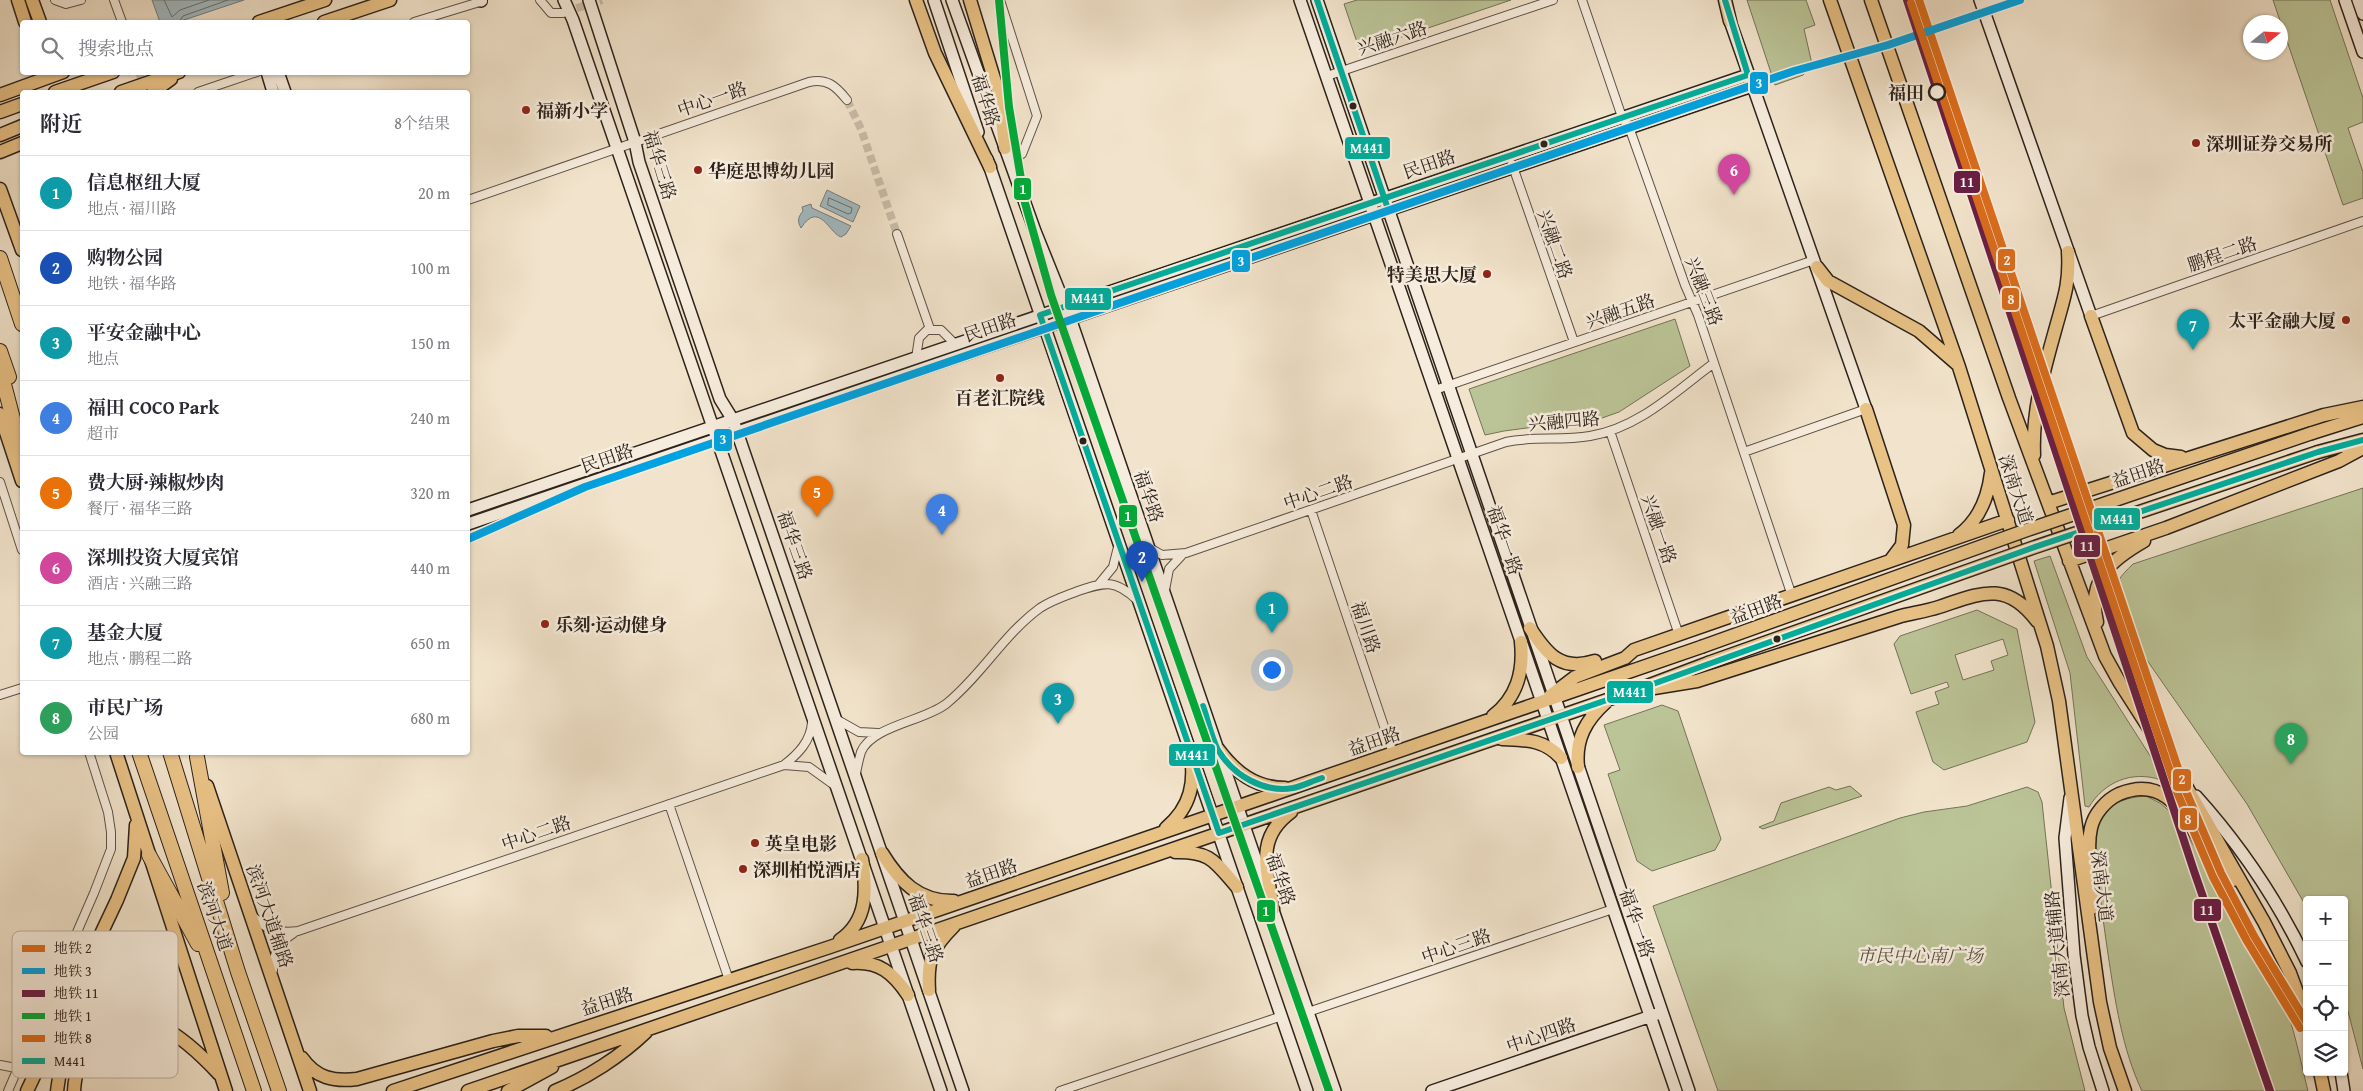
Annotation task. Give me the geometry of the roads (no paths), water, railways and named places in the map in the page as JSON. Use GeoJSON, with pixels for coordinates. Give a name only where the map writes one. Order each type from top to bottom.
{"type":"FeatureCollection","features":[{"type":"Feature","properties":{"kind":"highway"},"geometry":{"type":"LineString","coordinates":[[0,258],[20,316]]}},
{"type":"Feature","properties":{"kind":"highway"},"geometry":{"type":"LineString","coordinates":[[0,351],[20,409]]}},
{"type":"Feature","properties":{"kind":"highway"},"geometry":{"type":"LineString","coordinates":[[0,369],[20,445]]}},
{"type":"Feature","properties":{"kind":"highway","name":"滨河大道"},"geometry":{"type":"LineString","coordinates":[[141,755],[254,1091]]}},
{"type":"Feature","properties":{"kind":"highway","name":"滨河大道"},"geometry":{"type":"LineString","coordinates":[[171,755],[238,972],[279,1091]]}},
{"type":"Feature","properties":{"kind":"highway"},"geometry":{"type":"LineString","coordinates":[[197,755],[238,972]]}},
{"type":"Feature","properties":{"kind":"highway"},"geometry":{"type":"LineString","coordinates":[[149,854],[217,982]]}},
{"type":"Feature","properties":{"kind":"main road"},"geometry":{"type":"LineString","coordinates":[[18,0],[24,20]]}},
{"type":"Feature","properties":{"kind":"main road"},"geometry":{"type":"LineString","coordinates":[[32,0],[39,20]]}},
{"type":"Feature","properties":{"kind":"main road"},"geometry":{"type":"LineString","coordinates":[[264,20],[314,2],[325,0]]}},
{"type":"Feature","properties":{"kind":"main road"},"geometry":{"type":"LineString","coordinates":[[330,20],[390,0]]}},
{"type":"Feature","properties":{"kind":"main road"},"geometry":{"type":"LineString","coordinates":[[916,0],[935,54],[990,167]]}},
{"type":"Feature","properties":{"kind":"main road"},"geometry":{"type":"LineString","coordinates":[[970,0],[1000,98],[1008,154]]}},
{"type":"Feature","properties":{"kind":"main road"},"geometry":{"type":"LineString","coordinates":[[1725,0],[1730,21]]}},
{"type":"Feature","properties":{"kind":"main road","name":"深南大道"},"geometry":{"type":"LineString","coordinates":[[1830,0],[1959,367],[2042,628],[2055,682],[2103,1017],[2125,1091]]}},
{"type":"Feature","properties":{"kind":"main road","name":"深南大道"},"geometry":{"type":"LineString","coordinates":[[1871,0],[2009,398],[2105,656],[2120,683],[2186,786],[2278,948],[2303,1008]]}},
{"type":"Feature","properties":{"kind":"main road"},"geometry":{"type":"LineString","coordinates":[[5,93],[21,84],[27,75]]}},
{"type":"Feature","properties":{"kind":"main road"},"geometry":{"type":"LineString","coordinates":[[5,93],[55,75]]}},
{"type":"Feature","properties":{"kind":"main road"},"geometry":{"type":"LineString","coordinates":[[61,90],[104,75]]}},
{"type":"Feature","properties":{"kind":"main road"},"geometry":{"type":"LineString","coordinates":[[127,90],[170,75]]}},
{"type":"Feature","properties":{"kind":"main road"},"geometry":{"type":"LineString","coordinates":[[156,90],[175,75]]}},
{"type":"Feature","properties":{"kind":"main road"},"geometry":{"type":"LineString","coordinates":[[0,112],[18,105]]}},
{"type":"Feature","properties":{"kind":"main road"},"geometry":{"type":"LineString","coordinates":[[0,135],[20,127]]}},
{"type":"Feature","properties":{"kind":"main road"},"geometry":{"type":"LineString","coordinates":[[0,152],[20,144]]}},
{"type":"Feature","properties":{"kind":"main road"},"geometry":{"type":"LineString","coordinates":[[0,190],[20,245]]}},
{"type":"Feature","properties":{"kind":"main road"},"geometry":{"type":"LineString","coordinates":[[2035,467],[2033,431],[2037,398],[2068,285],[2068,252]]}},
{"type":"Feature","properties":{"kind":"main road"},"geometry":{"type":"LineString","coordinates":[[1816,263],[1824,277],[1833,284],[1919,331],[1959,367]]}},
{"type":"Feature","properties":{"kind":"main road"},"geometry":{"type":"LineString","coordinates":[[2090,316],[2133,433],[2147,447],[2159,453],[2178,457],[2193,456]]}},
{"type":"Feature","properties":{"kind":"main road"},"geometry":{"type":"LineString","coordinates":[[2048,503],[2324,414],[2363,407]]}},
{"type":"Feature","properties":{"kind":"main road"},"geometry":{"type":"LineString","coordinates":[[1866,410],[1904,525],[1902,545],[1890,562]]}},
{"type":"Feature","properties":{"kind":"main road"},"geometry":{"type":"LineString","coordinates":[[0,414],[20,475]]}},
{"type":"Feature","properties":{"kind":"main road","name":"益田路"},"geometry":{"type":"LineString","coordinates":[[393,1091],[885,928],[1676,656],[2027,530],[2363,416]]}},
{"type":"Feature","properties":{"kind":"main road"},"geometry":{"type":"LineString","coordinates":[[0,438],[5,444],[20,477]]}},
{"type":"Feature","properties":{"kind":"main road","name":"益田路"},"geometry":{"type":"LineString","coordinates":[[468,1091],[1639,689],[1708,662],[2032,548],[2318,452],[2363,440]]}},
{"type":"Feature","properties":{"kind":"main road"},"geometry":{"type":"LineString","coordinates":[[2069,561],[2166,528],[2339,461],[2363,448]]}},
{"type":"Feature","properties":{"kind":"main road"},"geometry":{"type":"LineString","coordinates":[[1952,540],[1967,529],[1978,516],[1989,487],[1991,468]]}},
{"type":"Feature","properties":{"kind":"main road"},"geometry":{"type":"LineString","coordinates":[[1550,698],[1575,677],[1625,658],[1634,650],[2008,520]]}},
{"type":"Feature","properties":{"kind":"main road"},"geometry":{"type":"LineString","coordinates":[[2105,656],[2095,603],[2100,580],[2116,558],[2166,528]]}},
{"type":"Feature","properties":{"kind":"main road"},"geometry":{"type":"LineString","coordinates":[[1639,689],[1676,686],[1697,681],[1901,616],[1933,609],[1986,592],[2001,593],[2015,600],[2029,611],[2042,628]]}},
{"type":"Feature","properties":{"kind":"main road"},"geometry":{"type":"LineString","coordinates":[[1530,628],[1541,645],[1552,656],[1563,662],[1581,665],[1611,655],[1625,658],[1676,656]]}},
{"type":"Feature","properties":{"kind":"main road"},"geometry":{"type":"LineString","coordinates":[[1487,721],[1504,708],[1513,695],[1521,676],[1523,658],[1521,642]]}},
{"type":"Feature","properties":{"kind":"main road"},"geometry":{"type":"LineString","coordinates":[[1578,767],[1578,746],[1582,732],[1592,716],[1610,699]]}},
{"type":"Feature","properties":{"kind":"main road"},"geometry":{"type":"LineString","coordinates":[[1494,738],[1540,741],[1561,758]]}},
{"type":"Feature","properties":{"kind":"main road"},"geometry":{"type":"LineString","coordinates":[[1218,749],[1233,767],[1249,780],[1272,787],[1292,788]]}},
{"type":"Feature","properties":{"kind":"main road"},"geometry":{"type":"LineString","coordinates":[[1156,834],[1174,821],[1188,803],[1194,777],[1190,750]]}},
{"type":"Feature","properties":{"kind":"main road"},"geometry":{"type":"LineString","coordinates":[[117,755],[174,931]]}},
{"type":"Feature","properties":{"kind":"main road","name":"滨河大道辅路"},"geometry":{"type":"LineString","coordinates":[[197,755],[310,1091]]}},
{"type":"Feature","properties":{"kind":"main road"},"geometry":{"type":"LineString","coordinates":[[2089,921],[2094,892],[2090,839],[2094,821],[2108,801],[2118,795],[2136,790],[2151,791],[2172,800],[2212,858],[2246,892]]}},
{"type":"Feature","properties":{"kind":"main road"},"geometry":{"type":"LineString","coordinates":[[1273,910],[1266,845],[1278,822],[1300,805]]}},
{"type":"Feature","properties":{"kind":"main road"},"geometry":{"type":"LineString","coordinates":[[102,931],[134,858],[136,819],[134,806]]}},
{"type":"Feature","properties":{"kind":"main road"},"geometry":{"type":"LineString","coordinates":[[1163,852],[1193,851],[1205,855],[1216,863],[1237,887]]}},
{"type":"Feature","properties":{"kind":"main road"},"geometry":{"type":"LineString","coordinates":[[882,853],[894,872],[918,893],[942,902],[962,901]]}},
{"type":"Feature","properties":{"kind":"main road"},"geometry":{"type":"LineString","coordinates":[[830,946],[846,936],[857,923],[864,908],[865,893],[862,859]]}},
{"type":"Feature","properties":{"kind":"main road"},"geometry":{"type":"LineString","coordinates":[[107,931],[117,900]]}},
{"type":"Feature","properties":{"kind":"main road"},"geometry":{"type":"LineString","coordinates":[[929,990],[928,970],[931,955],[942,938],[956,923]]}},
{"type":"Feature","properties":{"kind":"main road"},"geometry":{"type":"LineString","coordinates":[[178,943],[226,1091]]}},
{"type":"Feature","properties":{"kind":"main road"},"geometry":{"type":"LineString","coordinates":[[834,965],[868,962],[881,967],[898,981],[908,995]]}},
{"type":"Feature","properties":{"kind":"main road"},"geometry":{"type":"LineString","coordinates":[[554,1091],[590,1072],[626,1049],[651,1028]]}},
{"type":"Feature","properties":{"kind":"main road"},"geometry":{"type":"LineString","coordinates":[[178,1036],[222,1078]]}},
{"type":"Feature","properties":{"kind":"main road"},"geometry":{"type":"LineString","coordinates":[[297,1051],[307,1066],[318,1075],[344,1081],[505,1038],[553,1037]]}},
{"type":"Feature","properties":{"kind":"main road"},"geometry":{"type":"LineString","coordinates":[[508,1091],[538,1076],[568,1056]]}},
{"type":"Feature","properties":{"kind":"main road"},"geometry":{"type":"LineString","coordinates":[[2321,1076],[2324,1091]]}},
{"type":"Feature","properties":{"kind":"main road"},"geometry":{"type":"LineString","coordinates":[[27,1091],[33,1078]]}},
{"type":"Feature","properties":{"kind":"main road"},"geometry":{"type":"LineString","coordinates":[[57,1091],[59,1078]]}},
{"type":"Feature","properties":{"kind":"main road"},"geometry":{"type":"LineString","coordinates":[[74,1091],[75,1078]]}},
{"type":"Feature","properties":{"kind":"street"},"geometry":{"type":"LineString","coordinates":[[57,1],[66,4],[81,0]]}},
{"type":"Feature","properties":{"kind":"street"},"geometry":{"type":"LineString","coordinates":[[114,0],[121,20]]}},
{"type":"Feature","properties":{"kind":"street"},"geometry":{"type":"LineString","coordinates":[[420,20],[482,0]]}},
{"type":"Feature","properties":{"kind":"street"},"geometry":{"type":"LineString","coordinates":[[540,0],[551,13],[563,13]]}},
{"type":"Feature","properties":{"kind":"street","name":"福华三路"},"geometry":{"type":"LineString","coordinates":[[564,0],[574,20],[941,1091]]}},
{"type":"Feature","properties":{"kind":"street","name":"福华三路"},"geometry":{"type":"LineString","coordinates":[[588,0],[635,142],[639,162],[720,399],[733,420],[963,1091]]}},
{"type":"Feature","properties":{"kind":"street","name":"福华路"},"geometry":{"type":"LineString","coordinates":[[934,0],[1138,602],[1307,1091]]}},
{"type":"Feature","properties":{"kind":"street","name":"福华路"},"geometry":{"type":"LineString","coordinates":[[952,0],[1066,306],[1335,1091]]}},
{"type":"Feature","properties":{"kind":"street"},"geometry":{"type":"LineString","coordinates":[[1000,0],[1037,116],[1022,154],[1008,154]]}},
{"type":"Feature","properties":{"kind":"street","name":"福华一路"},"geometry":{"type":"LineString","coordinates":[[1300,0],[1521,642],[1550,698]]}},
{"type":"Feature","properties":{"kind":"street","name":"福华一路"},"geometry":{"type":"LineString","coordinates":[[1318,0],[1530,628],[1550,698],[1561,758],[1613,908],[1689,1091]]}},
{"type":"Feature","properties":{"kind":"street","name":"兴融六路"},"geometry":{"type":"LineString","coordinates":[[1326,76],[1553,0]]}},
{"type":"Feature","properties":{"kind":"street","name":"兴融三路"},"geometry":{"type":"LineString","coordinates":[[1582,0],[1622,117],[1629,127],[1714,363],[1792,596]]}},
{"type":"Feature","properties":{"kind":"street"},"geometry":{"type":"LineString","coordinates":[[1718,0],[1730,21],[1866,410],[1744,452]]}},
{"type":"Feature","properties":{"kind":"street"},"geometry":{"type":"LineString","coordinates":[[2004,0],[1982,4],[2090,316]]}},
{"type":"Feature","properties":{"kind":"street"},"geometry":{"type":"LineString","coordinates":[[2345,0],[2363,52]]}},
{"type":"Feature","properties":{"kind":"street"},"geometry":{"type":"LineString","coordinates":[[2358,0],[2363,14]]}},
{"type":"Feature","properties":{"kind":"street"},"geometry":{"type":"LineString","coordinates":[[204,90],[248,75]]}},
{"type":"Feature","properties":{"kind":"street"},"geometry":{"type":"LineString","coordinates":[[267,75],[272,90]]}},
{"type":"Feature","properties":{"kind":"street"},"geometry":{"type":"LineString","coordinates":[[279,75],[284,90]]}},
{"type":"Feature","properties":{"kind":"street","name":"民田路"},"geometry":{"type":"LineString","coordinates":[[470,509],[1748,75]]}},
{"type":"Feature","properties":{"kind":"street","name":"中心一路"},"geometry":{"type":"LineString","coordinates":[[470,199],[817,80],[833,84],[847,100]]}},
{"type":"Feature","properties":{"kind":"street","name":"民田路"},"geometry":{"type":"LineString","coordinates":[[470,523],[1752,86]]}},
{"type":"Feature","properties":{"kind":"street","name":"兴融二路"},"geometry":{"type":"LineString","coordinates":[[1509,155],[1574,342]]}},
{"type":"Feature","properties":{"kind":"street","name":"鹏程二路"},"geometry":{"type":"LineString","coordinates":[[2090,316],[2363,220]]}},
{"type":"Feature","properties":{"kind":"street"},"geometry":{"type":"LineString","coordinates":[[897,234],[930,329]]}},
{"type":"Feature","properties":{"kind":"street","name":"兴融五路"},"geometry":{"type":"LineString","coordinates":[[1435,390],[1692,301],[1816,263]]}},
{"type":"Feature","properties":{"kind":"street"},"geometry":{"type":"LineString","coordinates":[[930,329],[944,332],[955,344]]}},
{"type":"Feature","properties":{"kind":"street"},"geometry":{"type":"LineString","coordinates":[[916,358],[919,338],[930,329]]}},
{"type":"Feature","properties":{"kind":"street","name":"兴融四路"},"geometry":{"type":"LineString","coordinates":[[1459,460],[1471,454],[1512,441],[1590,436],[1610,431],[1654,409],[1714,363]]}},
{"type":"Feature","properties":{"kind":"street","name":"兴融一路"},"geometry":{"type":"LineString","coordinates":[[1610,431],[1679,635]]}},
{"type":"Feature","properties":{"kind":"street","name":"中心二路"},"geometry":{"type":"LineString","coordinates":[[1165,597],[1165,584],[1169,569],[1178,558],[1186,553],[1459,460]]}},
{"type":"Feature","properties":{"kind":"street"},"geometry":{"type":"LineString","coordinates":[[0,483],[20,544]]}},
{"type":"Feature","properties":{"kind":"street","name":"福川路"},"geometry":{"type":"LineString","coordinates":[[1311,510],[1393,753]]}},
{"type":"Feature","properties":{"kind":"street"},"geometry":{"type":"LineString","coordinates":[[1099,584],[1115,563],[1118,540]]}},
{"type":"Feature","properties":{"kind":"street","name":"中心二路"},"geometry":{"type":"LineString","coordinates":[[1148,547],[1162,555],[1186,553]]}},
{"type":"Feature","properties":{"kind":"street"},"geometry":{"type":"LineString","coordinates":[[855,776],[865,746],[883,732],[927,716],[947,703],[1040,609],[1062,597],[1099,584],[1119,586],[1138,602]]}},
{"type":"Feature","properties":{"kind":"street"},"geometry":{"type":"LineString","coordinates":[[0,695],[20,689]]}},
{"type":"Feature","properties":{"kind":"street","name":"中心二路"},"geometry":{"type":"LineString","coordinates":[[784,765],[806,742],[812,729],[812,713]]}},
{"type":"Feature","properties":{"kind":"street"},"geometry":{"type":"LineString","coordinates":[[835,718],[859,732],[883,732]]}},
{"type":"Feature","properties":{"kind":"street","name":"福华一路"},"geometry":{"type":"LineString","coordinates":[[1554,718],[1578,767],[1656,1014],[1676,1091]]}},
{"type":"Feature","properties":{"kind":"street"},"geometry":{"type":"LineString","coordinates":[[77,931],[111,849],[112,832],[108,812],[90,755]]}},
{"type":"Feature","properties":{"kind":"street","name":"中心二路"},"geometry":{"type":"LineString","coordinates":[[248,910],[256,920],[268,928],[283,932],[298,930],[784,765],[809,767],[837,787]]}},
{"type":"Feature","properties":{"kind":"street"},"geometry":{"type":"LineString","coordinates":[[2186,786],[2216,818],[2258,875],[2303,955]]}},
{"type":"Feature","properties":{"kind":"street","name":"深南大道辅路"},"geometry":{"type":"LineString","coordinates":[[2071,791],[2064,838],[2074,955],[2082,1016],[2089,1047],[2103,1091]]}},
{"type":"Feature","properties":{"kind":"street"},"geometry":{"type":"LineString","coordinates":[[669,804],[729,980]]}},
{"type":"Feature","properties":{"kind":"street","name":"中心三路"},"geometry":{"type":"LineString","coordinates":[[1308,1012],[1613,908]]}},
{"type":"Feature","properties":{"kind":"street","name":"中心二路"},"geometry":{"type":"LineString","coordinates":[[273,979],[273,960],[276,950],[283,940],[298,930]]}},
{"type":"Feature","properties":{"kind":"street","name":"中心四路"},"geometry":{"type":"LineString","coordinates":[[1432,1091],[1656,1014]]}},
{"type":"Feature","properties":{"kind":"street"},"geometry":{"type":"LineString","coordinates":[[1060,1091],[1282,1016]]}},
{"type":"Feature","properties":{"kind":"street"},"geometry":{"type":"LineString","coordinates":[[2342,1076],[2344,1091]]}},
{"type":"Feature","properties":{"kind":"street"},"geometry":{"type":"LineString","coordinates":[[8,1091],[13,1078]]}},
{"type":"Feature","properties":{"kind":"water"},"geometry":{"type":"Polygon","coordinates":[[[152,0],[244,0],[184,20],[159,20],[152,0]]]}},
{"type":"Feature","properties":{"kind":"water"},"geometry":{"type":"Polygon","coordinates":[[[827,190],[860,206],[853,222],[820,206],[827,190]]]}},
{"type":"Feature","properties":{"kind":"water"},"geometry":{"type":"Polygon","coordinates":[[[811,204],[812,208],[851,226],[846,234],[841,237],[818,217],[807,220],[801,228],[799,219],[803,211],[802,207],[811,204]]]}},
{"type":"Feature","properties":{"kind":"tunnel"},"geometry":{"type":"LineString","coordinates":[[565,12],[602,0]]}},
{"type":"Feature","properties":{"kind":"tunnel"},"geometry":{"type":"LineString","coordinates":[[140,75],[145,90]]}},
{"type":"Feature","properties":{"kind":"tunnel"},"geometry":{"type":"LineString","coordinates":[[847,100],[861,129],[897,234]]}},
{"type":"Feature","properties":{"kind":"metro line","name":"1"},"geometry":{"type":"LineString","coordinates":[[999,0],[1009,107],[1025,203],[1051,295],[1329,1091]]}},
{"type":"Feature","properties":{"kind":"metro line","name":"11"},"geometry":{"type":"LineString","coordinates":[[1907,0],[2194,871],[2270,1091]]}},
{"type":"Feature","properties":{"kind":"metro line","name":"2"},"geometry":{"type":"LineString","coordinates":[[1919,0],[2185,789],[2221,873],[2254,936],[2303,1016]]}},
{"type":"Feature","properties":{"kind":"metro line","name":"3"},"geometry":{"type":"LineString","coordinates":[[470,538],[585,487],[1794,71],[1888,45],[2020,0]]}},
{"type":"Feature","properties":{"kind":"metro line","name":"8"},"geometry":{"type":"LineString","coordinates":[[1911,3],[2177,792],[2213,877],[2247,941],[2300,1028]]}},
{"type":"Feature","properties":{"kind":"place","name":"福田"},"geometry":{"type":"Point","coordinates":[1937,92]}},
{"type":"Feature","properties":{"kind":"place","name":"福新小学"},"geometry":{"type":"Point","coordinates":[526,110]}},
{"type":"Feature","properties":{"kind":"place","name":"深圳证券交易所"},"geometry":{"type":"Point","coordinates":[2196,143]}},
{"type":"Feature","properties":{"kind":"place","name":"华庭思博幼儿园"},"geometry":{"type":"Point","coordinates":[698,170]}},
{"type":"Feature","properties":{"kind":"place","name":"深圳投资大厦宾馆"},"geometry":{"type":"Point","coordinates":[1734,195]}},
{"type":"Feature","properties":{"kind":"place","name":"特美思大厦"},"geometry":{"type":"Point","coordinates":[1487,274]}},
{"type":"Feature","properties":{"kind":"place","name":"太平金融大厦"},"geometry":{"type":"Point","coordinates":[2346,320]}},
{"type":"Feature","properties":{"kind":"place","name":"基金大厦"},"geometry":{"type":"Point","coordinates":[2193,350]}},
{"type":"Feature","properties":{"kind":"place","name":"百老汇院线"},"geometry":{"type":"Point","coordinates":[1000,378]}},
{"type":"Feature","properties":{"kind":"place","name":"费大厨·辣椒炒肉"},"geometry":{"type":"Point","coordinates":[817,517]}},
{"type":"Feature","properties":{"kind":"place","name":"福田 COCO Park"},"geometry":{"type":"Point","coordinates":[942,535]}},
{"type":"Feature","properties":{"kind":"place","name":"购物公园"},"geometry":{"type":"Point","coordinates":[1142,582]}},
{"type":"Feature","properties":{"kind":"place","name":"乐刻·运动健身"},"geometry":{"type":"Point","coordinates":[545,624]}},
{"type":"Feature","properties":{"kind":"place","name":"信息枢纽大厦"},"geometry":{"type":"Point","coordinates":[1272,633]}},
{"type":"Feature","properties":{"kind":"place","name":"平安金融中心"},"geometry":{"type":"Point","coordinates":[1058,724]}},
{"type":"Feature","properties":{"kind":"place","name":"市民广场"},"geometry":{"type":"Point","coordinates":[2291,764]}},
{"type":"Feature","properties":{"kind":"place","name":"英皇电影"},"geometry":{"type":"Point","coordinates":[755,843]}},
{"type":"Feature","properties":{"kind":"place","name":"深圳柏悦酒店"},"geometry":{"type":"Point","coordinates":[743,869]}},
{"type":"Feature","properties":{"kind":"park label","name":"市民中心南广场"},"geometry":{"type":"Point","coordinates":[1920,955]}}]}
